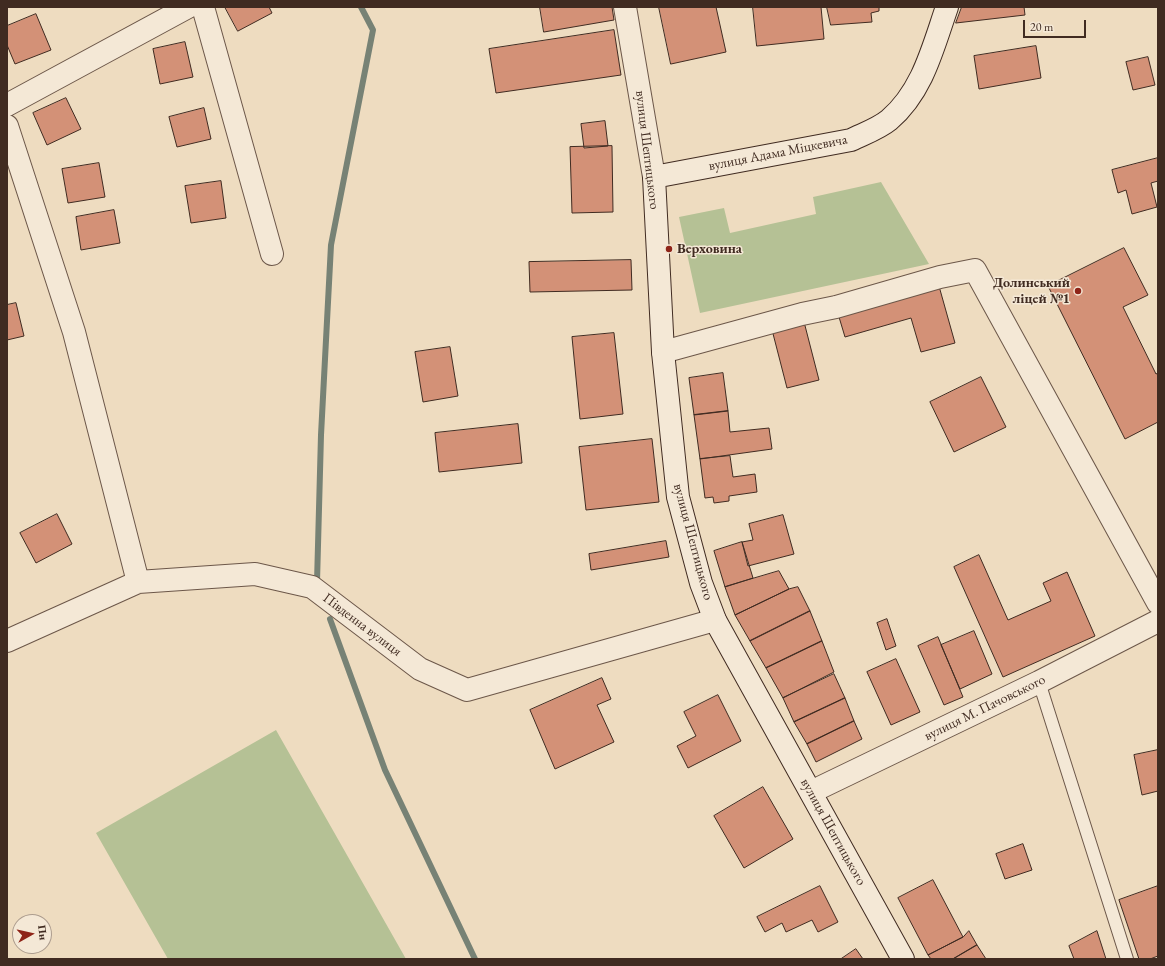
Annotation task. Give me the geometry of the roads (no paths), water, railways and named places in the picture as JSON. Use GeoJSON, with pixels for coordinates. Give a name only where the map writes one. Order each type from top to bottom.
{"type":"FeatureCollection","features":[{"type":"Feature","properties":{"kind":"street"},"geometry":{"type":"LineString","coordinates":[[7,105],[188,7]]}},
{"type":"Feature","properties":{"kind":"street"},"geometry":{"type":"LineString","coordinates":[[203,7],[272,254]]}},
{"type":"Feature","properties":{"kind":"street","name":"вулиця Шептицького"},"geometry":{"type":"LineString","coordinates":[[625,7],[654,177],[663,352],[678,497],[701,583],[715,620],[903,959]]}},
{"type":"Feature","properties":{"kind":"street","name":"вулиця Адама Міцкевича"},"geometry":{"type":"LineString","coordinates":[[654,177],[850,140],[877,127],[888,120],[907,101],[923,77],[947,7]]}},
{"type":"Feature","properties":{"kind":"street"},"geometry":{"type":"LineString","coordinates":[[7,126],[74,332],[138,582]]}},
{"type":"Feature","properties":{"kind":"street"},"geometry":{"type":"LineString","coordinates":[[663,352],[796,316],[836,307],[940,277],[975,270],[1158,603]]}},
{"type":"Feature","properties":{"kind":"street","name":"Південна вулиця"},"geometry":{"type":"LineString","coordinates":[[8,637],[138,582],[255,574],[312,587],[420,669],[467,690],[715,620]]}},
{"type":"Feature","properties":{"kind":"street","name":"вулиця М. Пачовського"},"geometry":{"type":"LineString","coordinates":[[811,792],[1039,682],[1158,621]]}},
{"type":"Feature","properties":{"kind":"lane"},"geometry":{"type":"LineString","coordinates":[[1039,682],[1126,959]]}},
{"type":"Feature","properties":{"kind":"waterway"},"geometry":{"type":"LineString","coordinates":[[317,582],[321,435],[331,245],[373,30],[361,7]]}},
{"type":"Feature","properties":{"kind":"waterway"},"geometry":{"type":"LineString","coordinates":[[330,619],[385,770],[475,959]]}},
{"type":"Feature","properties":{"kind":"place","name":"Верховина"},"geometry":{"type":"Point","coordinates":[669,249]}},
{"type":"Feature","properties":{"kind":"place","name":"Долинський ліцей №1"},"geometry":{"type":"Point","coordinates":[1078,291]}}]}
